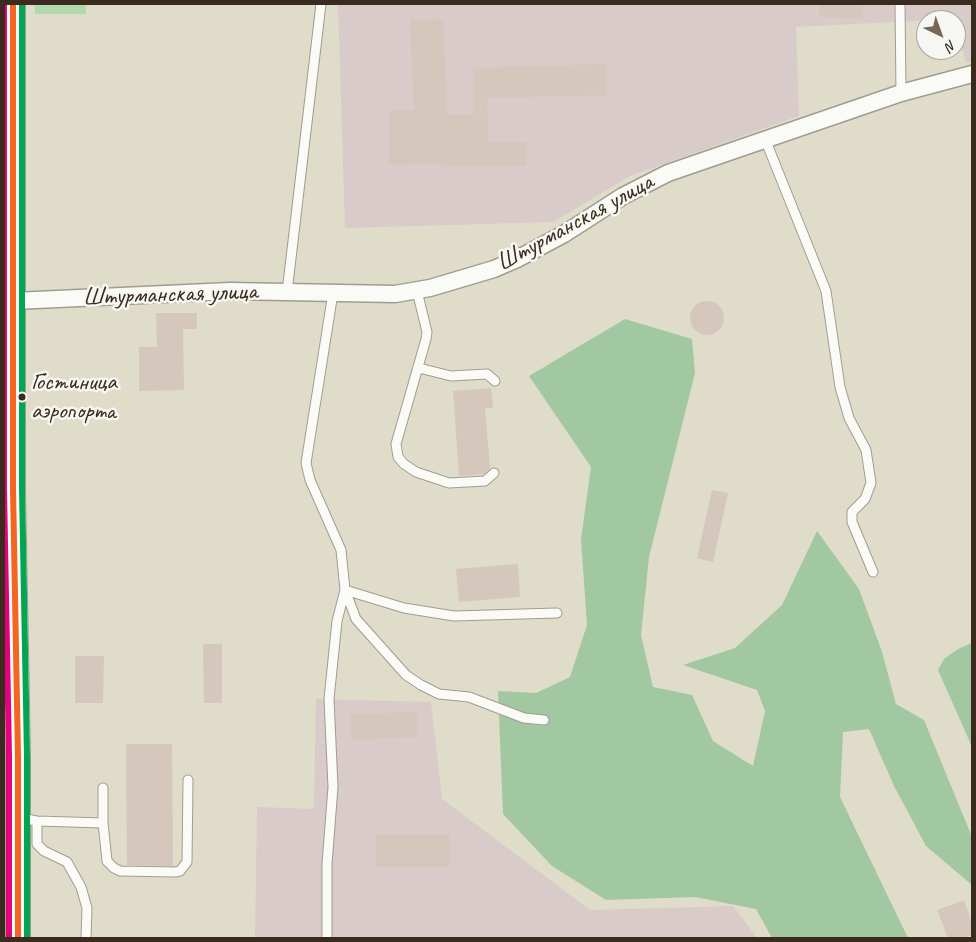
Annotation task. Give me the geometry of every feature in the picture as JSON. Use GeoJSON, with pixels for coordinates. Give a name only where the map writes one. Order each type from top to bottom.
{"type":"FeatureCollection","features":[{"type":"Feature","properties":{"kind":"main road"},"geometry":{"type":"LineString","coordinates":[[13,4],[9,179],[14,301],[8,441],[11,757],[27,819],[11,843],[11,913],[18,938]]}},
{"type":"Feature","properties":{"kind":"street","name":"Штурманская улица"},"geometry":{"type":"LineString","coordinates":[[14,301],[230,291],[395,294],[417,291],[460,280],[517,259],[564,234],[623,196],[660,176],[901,93],[972,74]]}},
{"type":"Feature","properties":{"kind":"lane"},"geometry":{"type":"LineString","coordinates":[[287,292],[321,4]]}},
{"type":"Feature","properties":{"kind":"lane"},"geometry":{"type":"LineString","coordinates":[[900,4],[901,93]]}},
{"type":"Feature","properties":{"kind":"lane"},"geometry":{"type":"LineString","coordinates":[[765,139],[826,292],[840,387],[849,418],[866,450],[871,482],[865,499],[852,512],[852,522],[872,572]]}},
{"type":"Feature","properties":{"kind":"lane"},"geometry":{"type":"LineString","coordinates":[[417,291],[427,332],[419,368],[396,444],[398,457],[416,472],[449,484],[485,481],[494,473]]}},
{"type":"Feature","properties":{"kind":"lane"},"geometry":{"type":"LineString","coordinates":[[333,293],[306,463],[310,480],[341,550],[345,590],[356,619],[406,675],[421,685],[438,694],[482,700],[524,718],[544,720]]}},
{"type":"Feature","properties":{"kind":"lane"},"geometry":{"type":"LineString","coordinates":[[419,368],[451,376],[487,374],[495,382]]}},
{"type":"Feature","properties":{"kind":"lane"},"geometry":{"type":"LineString","coordinates":[[345,590],[404,608],[454,616],[557,612]]}},
{"type":"Feature","properties":{"kind":"lane"},"geometry":{"type":"LineString","coordinates":[[327,938],[327,864],[333,786],[329,699],[338,621],[345,590]]}},
{"type":"Feature","properties":{"kind":"lane"},"geometry":{"type":"LineString","coordinates":[[103,788],[103,822],[107,861],[120,871],[180,871],[188,862],[188,780]]}},
{"type":"Feature","properties":{"kind":"lane"},"geometry":{"type":"LineString","coordinates":[[86,938],[87,908],[83,893],[67,862],[44,851],[37,844],[27,819],[103,822]]}},
{"type":"Feature","properties":{"kind":"shaded area"},"geometry":{"type":"Polygon","coordinates":[[[338,4],[972,4],[972,61],[966,62],[966,10],[916,10],[916,21],[796,27],[799,116],[630,176],[553,222],[345,228],[338,4]]]}},
{"type":"Feature","properties":{"kind":"shaded area"},"geometry":{"type":"Polygon","coordinates":[[[316,699],[431,702],[442,799],[590,910],[733,906],[757,938],[255,938],[257,807],[314,809],[316,699]]]}},
{"type":"Feature","properties":{"kind":"green space"},"geometry":{"type":"Polygon","coordinates":[[[35,4],[86,4],[86,14],[35,14],[35,4]]]}},
{"type":"Feature","properties":{"kind":"green space"},"geometry":{"type":"Polygon","coordinates":[[[625,319],[692,339],[695,373],[649,557],[641,635],[653,687],[692,695],[713,741],[753,766],[765,711],[757,690],[683,665],[735,648],[782,605],[817,531],[859,589],[882,652],[896,704],[924,720],[972,837],[972,885],[926,846],[894,786],[869,729],[843,732],[840,797],[908,938],[772,938],[756,909],[695,897],[606,900],[552,866],[503,814],[498,691],[536,693],[570,677],[587,625],[581,539],[591,467],[529,376],[625,319]]]}},
{"type":"Feature","properties":{"kind":"green space"},"geometry":{"type":"Polygon","coordinates":[[[972,643],[972,747],[938,670],[944,659],[958,649],[972,643]]]}},
{"type":"Feature","properties":{"kind":"building"},"geometry":{"type":"Polygon","coordinates":[[[820,4],[863,4],[863,19],[819,17],[820,4]]]}},
{"type":"Feature","properties":{"kind":"building"},"geometry":{"type":"Polygon","coordinates":[[[443,19],[447,115],[474,115],[473,68],[606,64],[607,95],[487,98],[488,142],[526,142],[526,166],[442,167],[442,164],[389,165],[389,110],[414,110],[410,20],[443,19]]]}},
{"type":"Feature","properties":{"kind":"building"},"geometry":{"type":"Polygon","coordinates":[[[707,301],[719,306],[724,318],[719,330],[707,335],[695,330],[690,318],[695,306],[707,301]]]}},
{"type":"Feature","properties":{"kind":"building"},"geometry":{"type":"Polygon","coordinates":[[[156,313],[197,313],[197,329],[183,329],[184,390],[139,391],[139,347],[157,347],[156,313]]]}},
{"type":"Feature","properties":{"kind":"building"},"geometry":{"type":"Polygon","coordinates":[[[491,388],[493,408],[485,408],[490,468],[484,474],[459,476],[453,391],[491,388]]]}},
{"type":"Feature","properties":{"kind":"building"},"geometry":{"type":"Polygon","coordinates":[[[712,490],[728,493],[713,562],[697,558],[712,490]]]}},
{"type":"Feature","properties":{"kind":"building"},"geometry":{"type":"Polygon","coordinates":[[[518,564],[520,597],[459,602],[456,569],[518,564]]]}},
{"type":"Feature","properties":{"kind":"building"},"geometry":{"type":"Polygon","coordinates":[[[203,644],[222,644],[222,703],[204,703],[203,644]]]}},
{"type":"Feature","properties":{"kind":"building"},"geometry":{"type":"Polygon","coordinates":[[[75,656],[104,656],[103,703],[75,703],[75,656]]]}},
{"type":"Feature","properties":{"kind":"building"},"geometry":{"type":"Polygon","coordinates":[[[417,712],[418,737],[351,740],[350,714],[417,712]]]}},
{"type":"Feature","properties":{"kind":"building"},"geometry":{"type":"Polygon","coordinates":[[[126,744],[172,744],[173,866],[127,865],[126,744]]]}},
{"type":"Feature","properties":{"kind":"building"},"geometry":{"type":"Polygon","coordinates":[[[376,835],[450,835],[450,867],[376,867],[376,835]]]}},
{"type":"Feature","properties":{"kind":"building"},"geometry":{"type":"Polygon","coordinates":[[[964,900],[972,923],[972,935],[965,938],[948,938],[937,910],[964,900]]]}},
{"type":"Feature","properties":{"kind":"transit line"},"geometry":{"type":"LineString","coordinates":[[4,4],[4,489],[9,756],[9,938]]}},
{"type":"Feature","properties":{"kind":"transit line"},"geometry":{"type":"LineString","coordinates":[[13,4],[13,489],[18,756],[18,938]]}},
{"type":"Feature","properties":{"kind":"transit line"},"geometry":{"type":"LineString","coordinates":[[22,4],[22,489],[27,756],[27,938]]}},
{"type":"Feature","properties":{"kind":"place","name":"Гостиница аэропорта"},"geometry":{"type":"Point","coordinates":[22,397]}}]}
